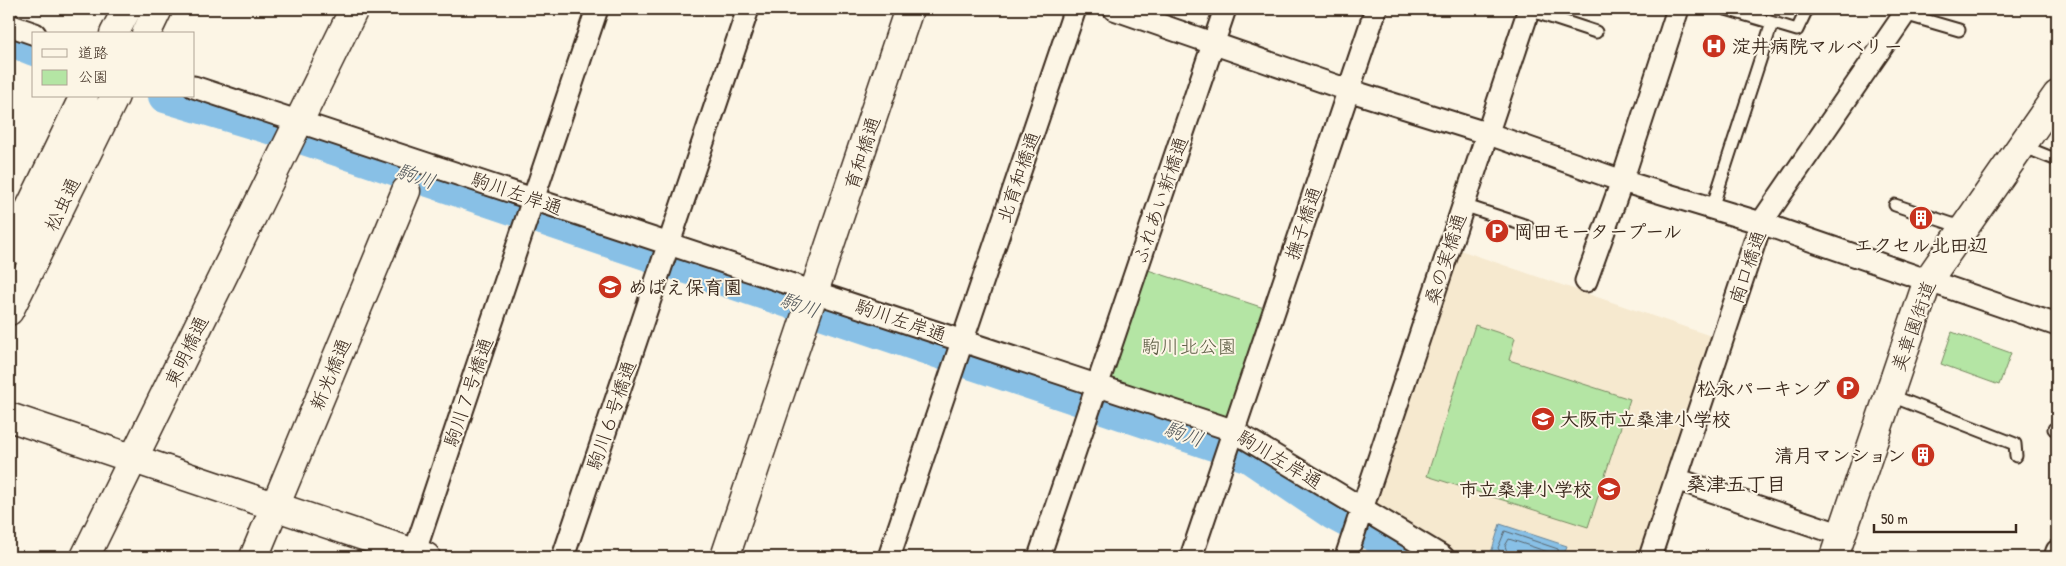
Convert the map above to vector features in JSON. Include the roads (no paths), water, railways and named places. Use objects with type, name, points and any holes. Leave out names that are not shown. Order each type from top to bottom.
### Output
[{"type":"street","points":[[115,32],[127,9]]},
{"type":"street","points":[[147,32],[158,9]]},
{"type":"street","name":"東明橋通","points":[[85,557],[354,9]]},
{"type":"street","points":[[532,202],[597,9]]},
{"type":"street","points":[[668,246],[748,9]]},
{"type":"street","name":"育和橋通","points":[[726,557],[909,9]]},
{"type":"street","name":"北育和橋通","points":[[889,557],[1075,9]]},
{"type":"street","points":[[1114,9],[1348,90],[1487,133],[1622,181],[1761,223],[2057,325]]},
{"type":"street","name":"ふれあい新橋通","points":[[1039,557],[1225,9]]},
{"type":"street","name":"撫子橋通","points":[[1190,557],[1376,9]]},
{"type":"street","points":[[1586,281],[1622,181],[1678,9]]},
{"type":"street","name":"桑の実橋通","points":[[1349,549],[1529,10]]},
{"type":"street","name":"南口橋通","points":[[1650,557],[1761,223],[1906,11]]},
{"type":"street","points":[[9,25],[32,33]]},
{"type":"street","name":"駒川左岸通","points":[[195,87],[294,131],[414,173],[532,202],[668,246],[812,303],[962,343],[1231,433],[1361,512],[1443,557]]},
{"type":"street","name":"美章園街道","points":[[1838,546],[1928,280],[2057,95]]},
{"type":"street","name":"松虫通","points":[[9,251],[83,98]]},
{"type":"street","name":"松虫通","points":[[9,312],[114,98]]},
{"type":"street","name":"新光橋通","points":[[254,557],[414,173]]},
{"type":"street","name":"駒川７号橋通","points":[[417,556],[532,202]]},
{"type":"street","name":"駒川６号橋通","points":[[563,557],[668,246]]},
{"type":"street","points":[[9,417],[417,556]]},
{"type":"street","points":[[1676,479],[1838,546]]},
{"type":"street","points":[[2055,557],[2057,551]]},
{"type":"lane","points":[[1726,9],[1797,30],[1807,9]]},
{"type":"lane","points":[[1529,10],[1596,32]]},
{"type":"lane","points":[[1906,11],[1960,30]]},
{"type":"lane","points":[[1712,208],[1772,23]]},
{"type":"lane","points":[[2022,146],[2057,160]]},
{"type":"lane","points":[[1463,204],[1527,226]]},
{"type":"lane","points":[[1895,205],[1964,228]]},
{"type":"lane","points":[[1889,395],[2015,444],[2016,456]]},
{"type":"water","points":[[1500,524],[1567,546],[1563,557],[1504,557],[1491,553]]},
{"type":"waterway","name":"駒川","points":[[9,39],[32,48]]},
{"type":"waterway","name":"駒川","points":[[172,98],[289,133],[1249,456],[1333,513],[1415,557]]},
{"type":"place","name":"淀井病院マルベリー","points":[[1714,46]]},
{"type":"place","name":"エクセル北田辺","points":[[1921,218]]},
{"type":"place","name":"岡田モータープール","points":[[1497,231]]},
{"type":"place","name":"めばえ保育園","points":[[610,287]]},
{"type":"place","name":"松永パーキング","points":[[1848,388]]},
{"type":"place","name":"大阪市立桑津小学校","points":[[1543,419]]},
{"type":"place","name":"清月マンション","points":[[1923,455]]},
{"type":"place","name":"市立桑津小学校","points":[[1609,489]]},
{"type":"district","name":"桑津五丁目","points":[[1736,484]]},
{"type":"park label","name":"駒川北公園","points":[[1189,346]]}]
